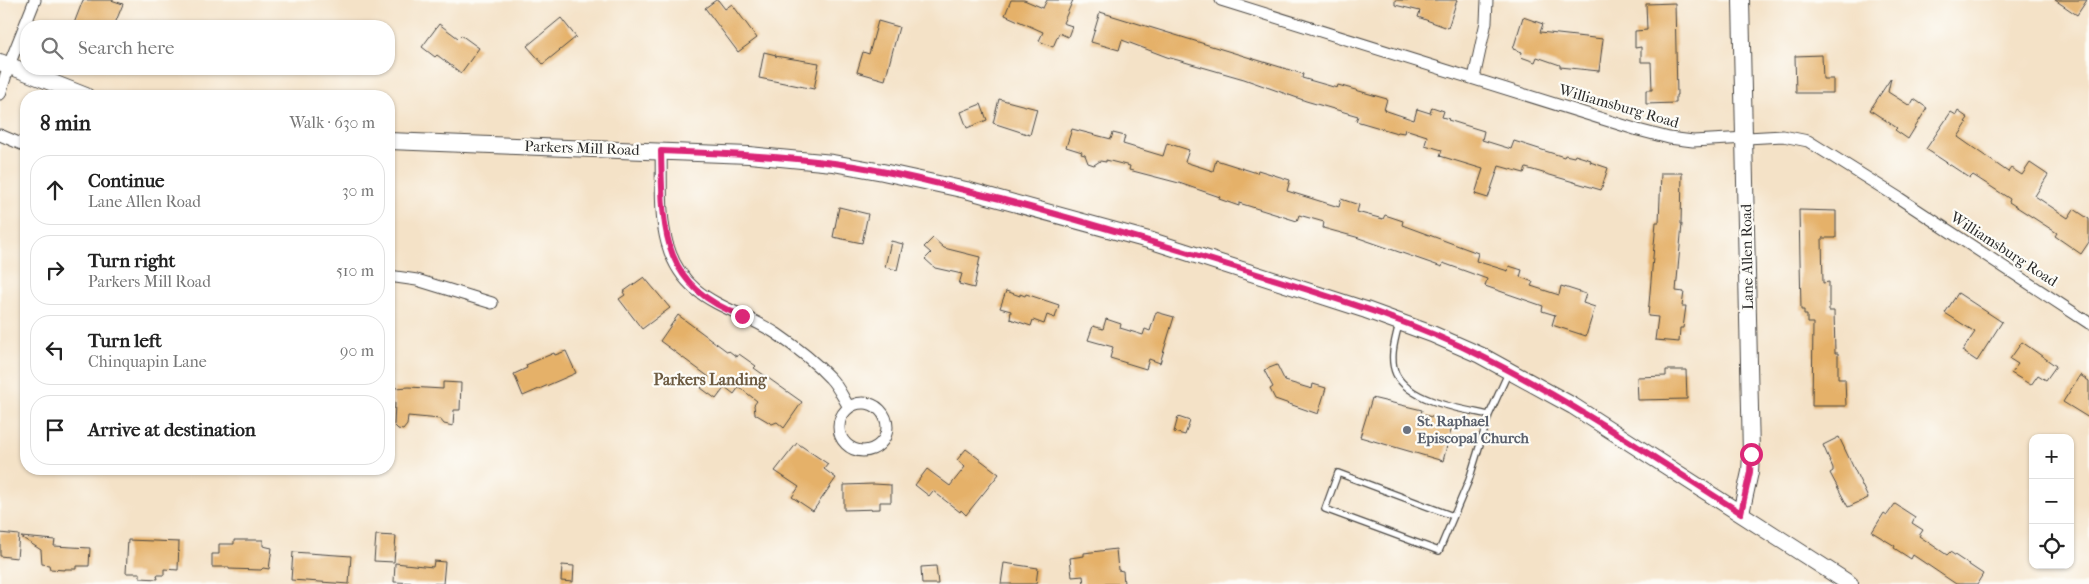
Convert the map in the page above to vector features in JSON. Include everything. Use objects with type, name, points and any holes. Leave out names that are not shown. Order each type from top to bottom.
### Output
[{"type":"main road","name":"Lane Allen Road","points":[[1741,0],[1751,454],[1750,472],[1741,513]]},
{"type":"main road","points":[[4,64],[20,70]]},
{"type":"main road","points":[[32,75],[71,90]]},
{"type":"main road","name":"Parkers Mill Road","points":[[395,142],[750,155],[834,163],[966,190],[1152,241],[1400,322],[1480,355],[1573,406],[1850,584]]},
{"type":"street","points":[[25,20],[35,0]]},
{"type":"street","name":"Williamsburg Road","points":[[1222,0],[1242,3],[1474,78],[1669,138],[1693,141],[1783,136],[1808,141],[2089,323]]},
{"type":"street","points":[[1474,78],[1486,22],[1487,0]]},
{"type":"street","points":[[0,94],[4,64],[20,31]]},
{"type":"street","points":[[0,135],[20,143]]},
{"type":"street","points":[[661,151],[662,210],[667,242],[674,260],[686,279],[699,293],[712,302],[759,324],[797,349],[832,379],[849,407]]},
{"type":"street","points":[[395,277],[417,280],[492,303]]},
{"type":"street","points":[[864,403],[879,409],[887,422],[885,439],[880,445],[866,452],[858,452],[844,443],[840,436],[839,420],[849,407],[864,403]]},
{"type":"lane","points":[[1400,322],[1393,356],[1396,374],[1408,388],[1436,402],[1489,415]]},
{"type":"lane","points":[[1453,516],[1338,473],[1325,509],[1439,551],[1469,480],[1489,415],[1509,370]]},
{"type":"building","points":[[83,0],[111,0],[123,4],[116,20],[75,20]]},
{"type":"building","points":[[716,0],[725,9],[732,4],[757,38],[738,52],[705,8]]},
{"type":"building","points":[[1011,0],[1024,0],[1043,8],[1047,0],[1073,0],[1063,23],[1072,26],[1068,37],[1059,33],[1053,47],[1039,41],[1043,32],[1005,15]]},
{"type":"building","points":[[1395,0],[1457,0],[1448,28],[1418,17],[1420,11],[1395,5]]},
{"type":"building","points":[[2055,0],[2087,0],[2077,15]]},
{"type":"building","points":[[1675,3],[1676,103],[1646,104],[1646,90],[1652,90],[1651,62],[1641,62],[1641,47],[1635,48],[1635,31],[1647,30],[1646,4]]},
{"type":"building","points":[[1100,12],[1303,74],[1302,78],[1337,88],[1338,85],[1387,99],[1384,110],[1414,120],[1417,109],[1430,113],[1432,107],[1444,111],[1442,117],[1448,120],[1484,131],[1482,140],[1511,149],[1514,141],[1564,157],[1565,155],[1574,157],[1575,155],[1591,160],[1590,162],[1608,168],[1601,190],[1526,168],[1524,173],[1499,166],[1488,198],[1475,194],[1483,169],[1440,156],[1442,150],[1425,145],[1427,136],[1405,129],[1404,133],[1397,133],[1356,121],[1358,116],[1306,101],[1244,79],[1167,57],[1122,40],[1119,50],[1091,42]]},
{"type":"building","points":[[1523,17],[1543,24],[1540,32],[1603,39],[1599,71],[1560,67],[1560,65],[1537,57],[1535,62],[1521,57],[1522,52],[1513,49]]},
{"type":"building","points":[[561,18],[576,37],[543,64],[527,46]]},
{"type":"building","points":[[878,21],[899,27],[885,80],[857,72],[863,52],[869,54]]},
{"type":"building","points":[[439,24],[458,38],[461,35],[479,48],[461,73],[437,55],[435,57],[422,47]]},
{"type":"building","points":[[764,52],[775,56],[819,63],[814,89],[759,78]]},
{"type":"building","points":[[1822,55],[1823,79],[1833,79],[1833,93],[1796,93],[1795,56]]},
{"type":"building","points":[[1891,78],[1888,92],[1910,106],[1914,99],[1927,108],[1908,139],[1895,130],[1897,128],[1870,110]]},
{"type":"building","points":[[999,99],[1037,109],[1030,135],[993,123]]},
{"type":"building","points":[[981,104],[987,120],[967,128],[961,112]]},
{"type":"building","points":[[1958,111],[1968,118],[1958,137],[2008,172],[2011,168],[2022,175],[2030,163],[2048,175],[2035,196],[2068,218],[2074,209],[2089,219],[2089,242],[2081,254],[2055,236],[2057,233],[2009,202],[2010,199],[1973,175],[1970,178],[1926,149],[1951,112],[1956,115]]},
{"type":"building","points":[[1072,129],[1111,139],[1113,133],[1125,136],[1123,144],[1163,156],[1167,143],[1189,150],[1185,162],[1213,171],[1216,160],[1257,173],[1258,170],[1290,180],[1287,191],[1339,207],[1341,199],[1359,205],[1357,212],[1383,219],[1385,215],[1403,221],[1402,225],[1478,253],[1476,261],[1508,271],[1509,266],[1522,270],[1520,277],[1533,282],[1531,286],[1559,295],[1561,286],[1586,294],[1583,303],[1595,307],[1586,336],[1552,325],[1555,315],[1542,311],[1543,306],[1485,286],[1487,279],[1443,263],[1442,267],[1356,237],[1323,228],[1324,222],[1299,215],[1297,221],[1239,203],[1239,206],[1219,199],[1220,197],[1179,183],[1129,170],[1130,166],[1106,160],[1106,162],[1100,161],[1094,165],[1088,163],[1085,155],[1081,154],[1082,152],[1066,147]]},
{"type":"building","points":[[1661,173],[1682,173],[1682,224],[1676,291],[1684,292],[1682,306],[1686,306],[1683,328],[1680,328],[1679,342],[1655,340],[1658,317],[1648,316],[1656,222],[1659,222]]},
{"type":"building","points":[[839,207],[868,214],[862,243],[833,237]]},
{"type":"building","points":[[1799,210],[1836,211],[1836,238],[1822,238],[1823,283],[1829,282],[1829,311],[1834,311],[1835,353],[1838,353],[1838,379],[1845,379],[1846,406],[1812,406],[1813,323],[1807,323],[1807,315],[1804,315],[1804,310],[1801,310]]},
{"type":"building","points":[[933,238],[944,248],[980,257],[974,288],[959,284],[962,274],[935,268],[925,259],[931,253],[924,247]]},
{"type":"building","points":[[891,241],[903,244],[897,270],[885,267]]},
{"type":"building","points":[[644,277],[670,308],[642,329],[619,299],[625,295],[623,292]]},
{"type":"building","points":[[1006,291],[1020,296],[1020,294],[1025,296],[1026,294],[1059,305],[1055,318],[1047,315],[1044,324],[1033,320],[1031,326],[1010,319],[1011,311],[1000,308]]},
{"type":"building","points":[[1958,293],[2002,322],[1977,361],[1962,351],[1975,332],[1945,313]]},
{"type":"building","points":[[1156,312],[1174,317],[1160,363],[1149,359],[1146,369],[1110,358],[1113,347],[1088,340],[1093,326],[1103,329],[1106,319],[1121,324],[1120,328],[1143,335],[1145,329],[1150,331]]},
{"type":"building","points":[[678,315],[728,352],[737,357],[739,354],[756,366],[754,368],[802,402],[784,428],[777,422],[772,424],[755,414],[754,405],[757,401],[739,387],[734,394],[725,387],[716,399],[701,388],[709,377],[660,341]]},
{"type":"building","points":[[2022,342],[2056,366],[2046,380],[2038,375],[2031,385],[2011,373],[2018,364],[2010,359]]},
{"type":"building","points":[[566,351],[576,373],[523,396],[514,374],[527,368],[526,365],[554,353],[555,355]]},
{"type":"building","points":[[1277,365],[1285,381],[1312,389],[1313,384],[1326,388],[1318,414],[1275,399],[1270,389],[1273,387],[1264,370]]},
{"type":"building","points":[[1666,370],[1686,370],[1687,399],[1638,400],[1637,377],[1666,376]]},
{"type":"building","points":[[2080,375],[2089,381],[2089,418],[2063,402]]},
{"type":"building","points":[[443,382],[461,383],[460,410],[454,410],[453,426],[444,424],[440,419],[408,416],[407,425],[403,430],[395,426],[395,388],[443,389]]},
{"type":"building","name":"St. Raphael Episcopal Church","points":[[1372,398],[1422,410],[1421,414],[1453,423],[1443,461],[1360,437]]},
{"type":"building","points":[[1178,417],[1190,421],[1185,435],[1174,432]]},
{"type":"building","points":[[1839,437],[1868,498],[1848,507],[1830,473],[1833,471],[1833,468],[1823,445]]},
{"type":"building","points":[[797,443],[828,464],[824,469],[836,478],[813,511],[792,497],[799,487],[775,471]]},
{"type":"building","points":[[966,449],[999,474],[966,515],[933,491],[929,496],[915,485],[927,469],[950,486],[965,467],[957,460]]},
{"type":"building","points":[[844,485],[891,485],[891,502],[880,502],[880,509],[844,510]]},
{"type":"building","points":[[1895,504],[1915,517],[1912,523],[1923,530],[1919,536],[1947,555],[1950,552],[1983,574],[1977,584],[1956,584],[1913,555],[1911,559],[1894,548],[1895,546],[1872,532],[1884,513],[1887,515]]},
{"type":"building","points":[[0,533],[19,535],[17,558],[0,556]]},
{"type":"building","points":[[376,535],[396,536],[394,562],[374,561]]},
{"type":"building","points":[[21,537],[55,540],[54,546],[90,548],[89,566],[76,566],[76,569],[65,570],[50,569],[49,565],[42,564],[41,550]]},
{"type":"building","points":[[128,540],[179,542],[178,570],[164,569],[164,575],[157,575],[158,579],[140,578],[140,573],[126,573]]},
{"type":"building","points":[[234,540],[263,540],[263,546],[272,548],[269,569],[212,567],[212,554],[219,554],[219,544],[234,544]]},
{"type":"building","points":[[1116,549],[1118,570],[1123,571],[1124,584],[1084,584],[1083,576],[1072,577],[1070,558],[1084,556],[1084,553]]},
{"type":"building","points":[[293,552],[351,556],[349,584],[291,580]]},
{"type":"building","points":[[434,561],[445,562],[443,584],[394,582],[395,563],[433,567]]},
{"type":"building","points":[[1004,563],[1038,568],[1036,584],[1001,584]]},
{"type":"building","points":[[562,565],[574,566],[573,582],[561,581]]},
{"type":"building","points":[[936,566],[938,584],[922,584],[921,567]]},
{"type":"place","name":"St. Raphael Episcopal Church","points":[[1407,430]]},
{"type":"district","name":"Parkers Landing","points":[[710,379]]},
{"type":"route","points":[[742,316],[712,302],[699,293],[686,279],[674,260],[667,242],[662,210],[661,151],[750,155],[834,163],[966,190],[1152,241],[1366,310],[1432,334],[1480,355],[1516,374],[1573,406],[1741,513],[1750,472],[1751,454]]}]
